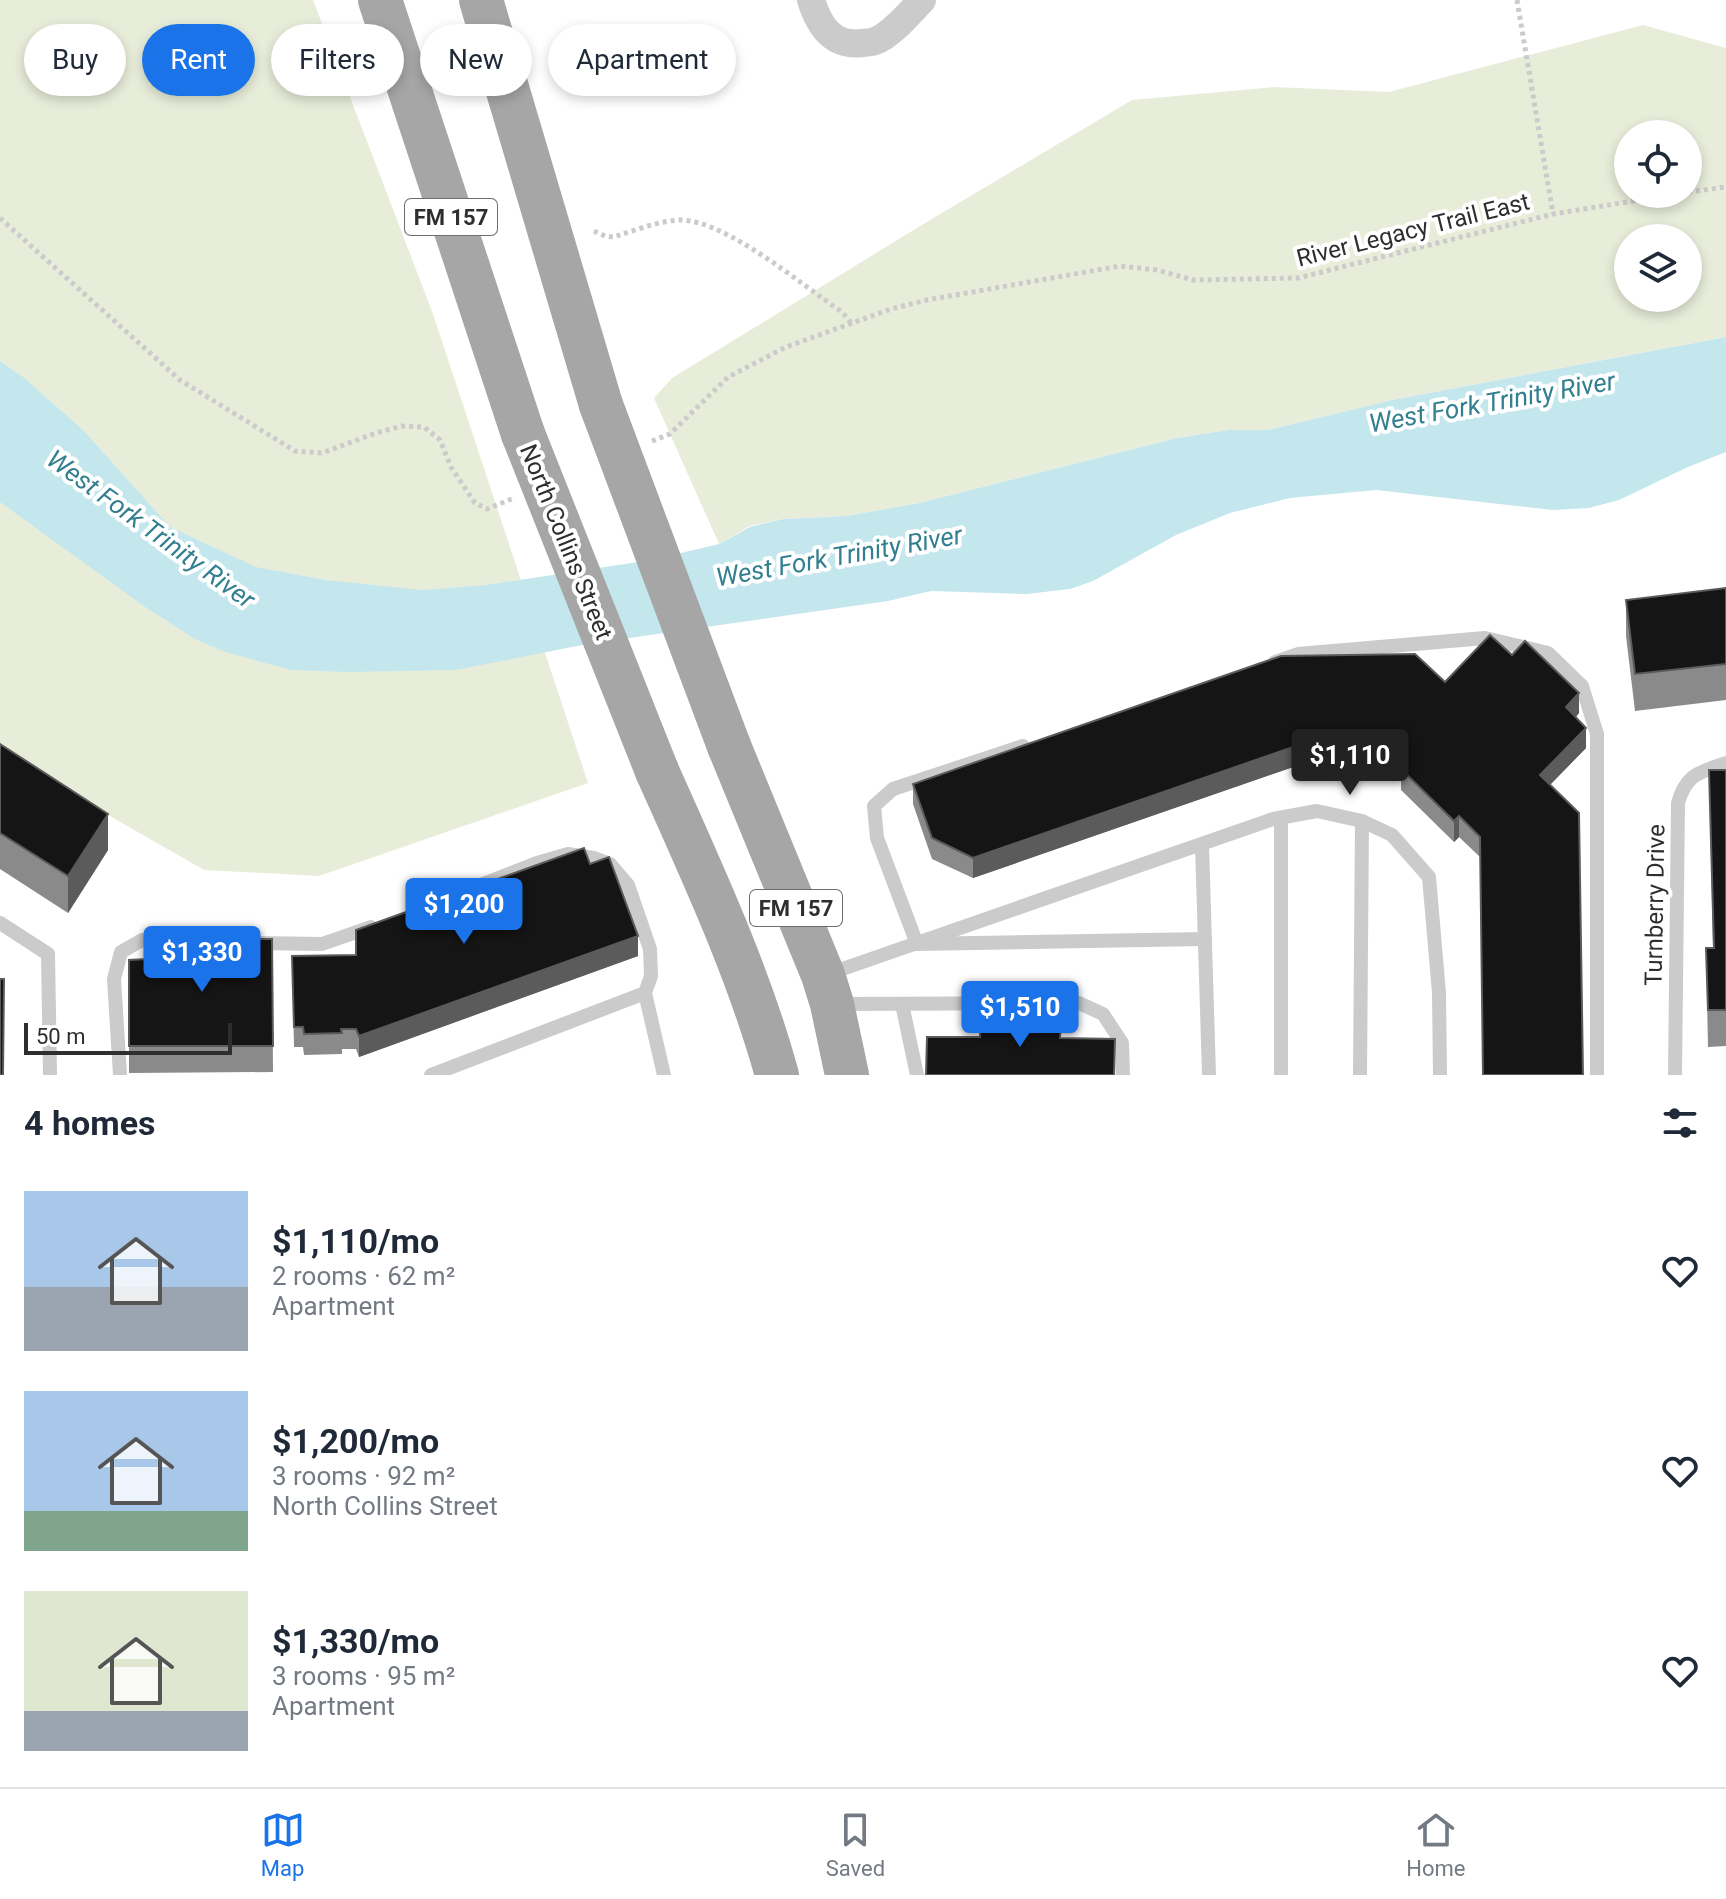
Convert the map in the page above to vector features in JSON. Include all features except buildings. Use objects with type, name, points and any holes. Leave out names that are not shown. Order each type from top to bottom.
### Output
[{"type":"main road","name":"North Collins Street","points":[[380,0],[523,434],[657,771],[704,875],[764,1027],[777,1075]]},
{"type":"main road","name":"FM 157","points":[[481,0],[601,405],[729,746],[828,990],[847,1075]]},
{"type":"main road","points":[[751,1075],[764,1027]]},
{"type":"street","points":[[811,0],[816,17],[830,36],[852,44],[875,41],[896,27],[922,0]]},
{"type":"lane","points":[[1268,664],[1298,654],[1485,638],[1548,653],[1582,686],[1597,734],[1597,1075]]},
{"type":"lane","points":[[917,944],[877,838],[874,806],[893,789],[1044,739]]},
{"type":"lane","name":"Turnberry Drive","points":[[1675,1075],[1678,803],[1683,786],[1701,772],[1726,763]]},
{"type":"lane","points":[[828,990],[917,944],[1273,819],[1317,811],[1362,821],[1392,835],[1429,877],[1439,993],[1440,1075]]},
{"type":"lane","points":[[1281,818],[1281,1075]]},
{"type":"lane","points":[[1360,1075],[1362,821]]},
{"type":"lane","points":[[1202,845],[1209,1075]]},
{"type":"lane","points":[[439,901],[568,854],[610,864],[628,885],[650,949],[651,976],[645,993],[664,1075]]},
{"type":"lane","points":[[0,923],[48,954],[50,1075]]},
{"type":"lane","points":[[247,943],[322,944],[383,923]]},
{"type":"lane","points":[[917,944],[1205,939]]},
{"type":"lane","points":[[120,1075],[114,979],[121,952],[142,940],[187,941]]},
{"type":"lane","points":[[828,990],[902,1004],[1079,1003],[1103,1014],[1122,1043],[1123,1075]]},
{"type":"lane","points":[[431,1075],[645,993]]},
{"type":"lane","points":[[902,1004],[917,1075]]},
{"type":"path","points":[[1517,0],[1553,214]]},
{"type":"path","points":[[1702,190],[1726,187]]},
{"type":"path","name":"River Legacy Trail East","points":[[642,446],[670,434],[728,377],[786,347],[891,309],[927,300],[1120,266],[1157,270],[1193,280],[1298,278],[1553,214],[1614,204]]},
{"type":"path","points":[[0,218],[180,380],[295,451],[322,453],[402,426],[424,427],[440,440],[451,467],[475,503],[487,509],[515,497]]},
{"type":"path","points":[[594,231],[613,237],[675,220],[702,224],[753,249],[842,312],[852,324]]},
{"type":"green space","points":[[0,0],[313,0],[322,24],[271,24],[271,96],[350,96],[433,314],[588,783],[319,876],[204,870],[0,753]]},
{"type":"green space","points":[[1643,25],[1726,48],[1726,337],[1392,400],[1268,430],[1228,430],[1177,438],[919,503],[846,516],[783,519],[750,526],[719,544],[654,398],[672,378],[1132,100],[1274,87],[1389,92]]},
{"type":"water","name":"West Fork Trinity River","points":[[1726,337],[1726,452],[1619,500],[1589,508],[1553,510],[1376,490],[1290,498],[1230,513],[1176,535],[1093,581],[1070,589],[1027,594],[931,591],[888,601],[587,644],[456,670],[291,670],[225,652],[195,639],[145,607],[0,502],[0,361],[23,377],[84,431],[170,527],[256,567],[325,580],[423,590],[486,585],[651,560],[719,544],[750,527],[783,519],[846,516],[919,503],[1177,438],[1228,430],[1268,430],[1392,400]]}]
